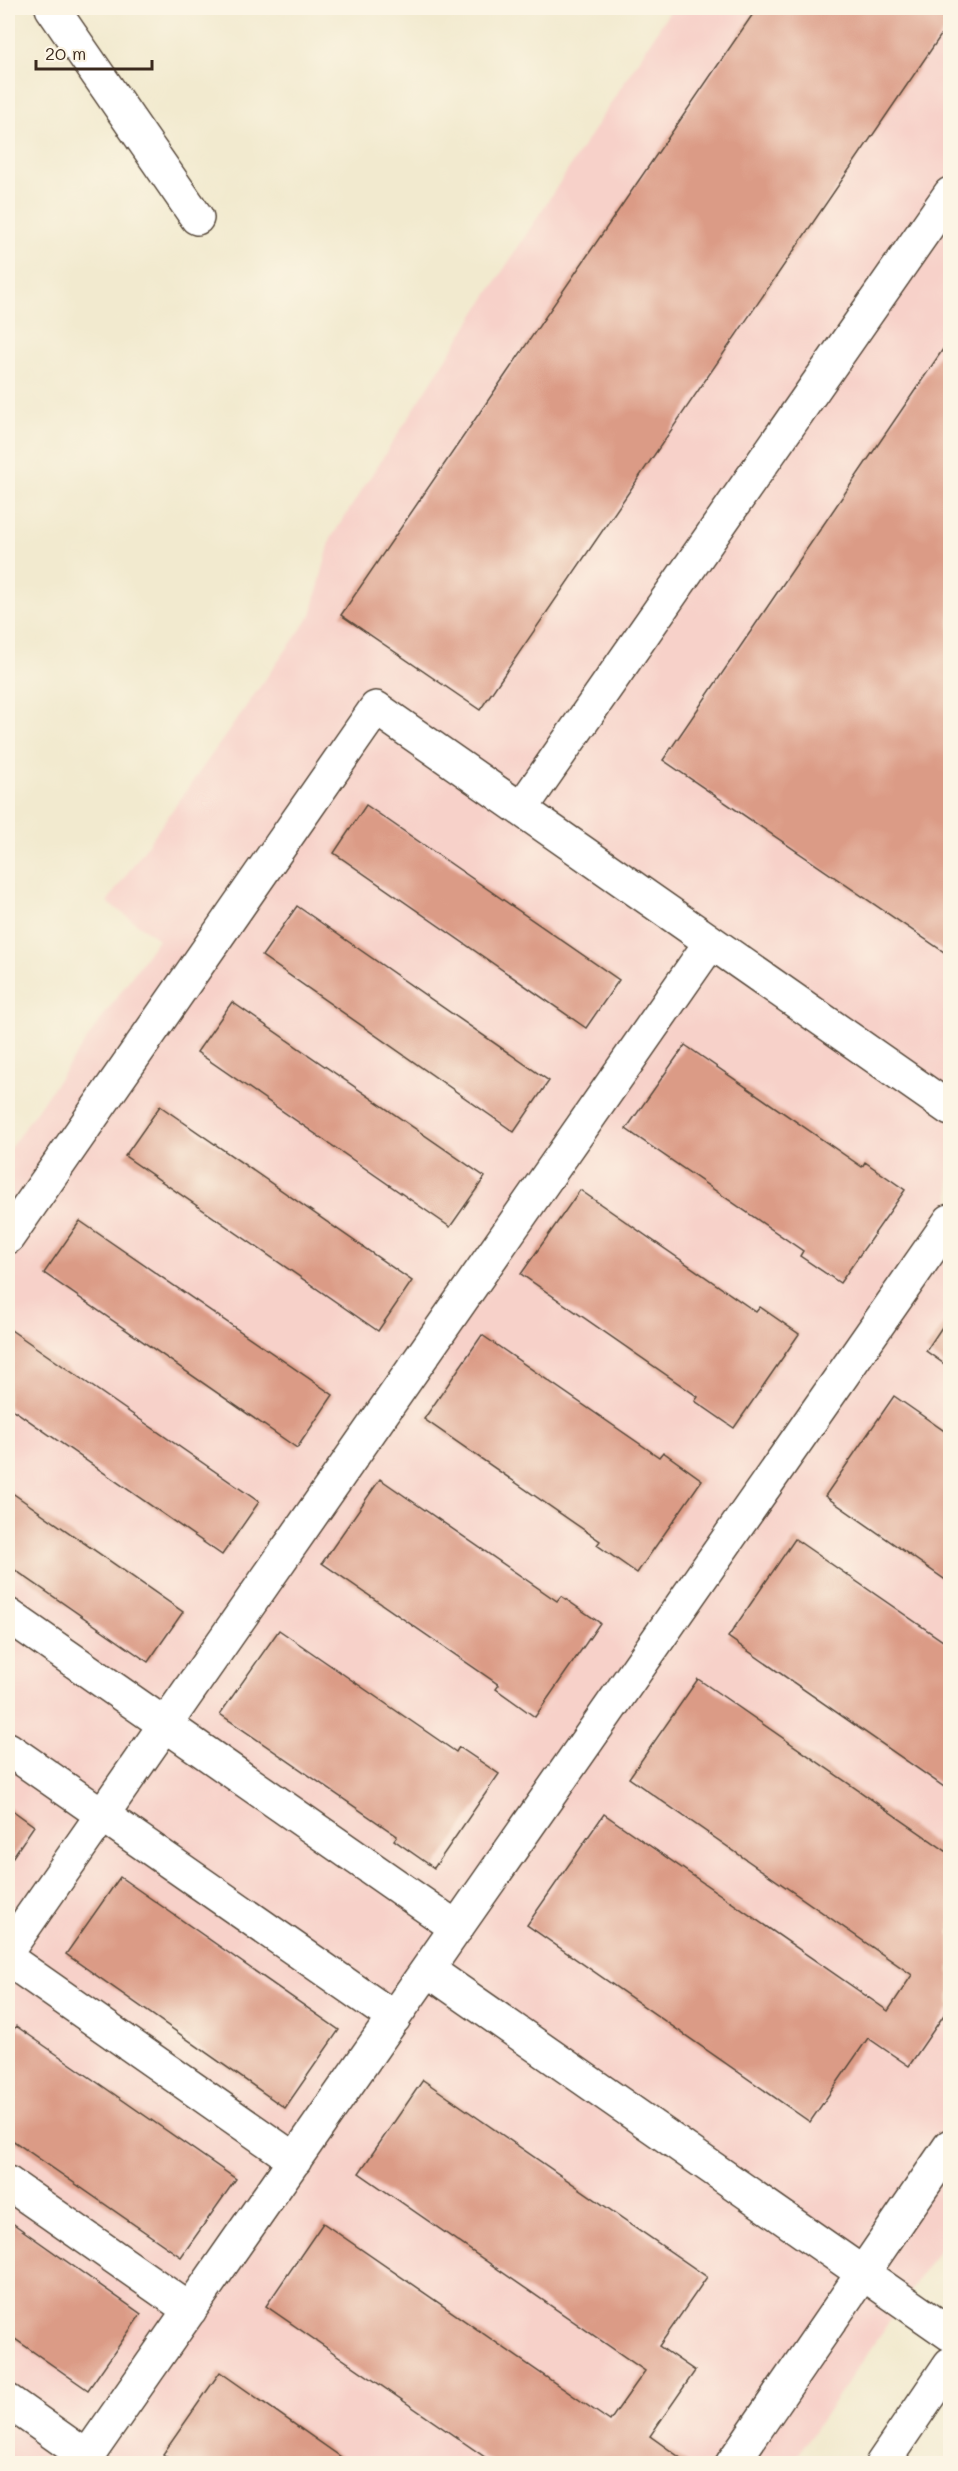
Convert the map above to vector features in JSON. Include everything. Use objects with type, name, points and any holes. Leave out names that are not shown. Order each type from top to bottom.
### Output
[{"type":"street","points":[[52,8],[197,218]]},
{"type":"street","points":[[521,809],[951,194]]},
{"type":"street","points":[[8,1237],[376,708],[951,1109]]},
{"type":"street","points":[[13,1931],[102,1815],[711,942]]},
{"type":"street","points":[[8,2401],[85,2460],[951,1221]]},
{"type":"street","points":[[8,1615],[457,1928]]},
{"type":"street","points":[[8,1749],[394,2018]]},
{"type":"street","points":[[8,1959],[295,2160]]},
{"type":"street","points":[[428,1970],[951,2334]]},
{"type":"street","points":[[732,2463],[951,2146]]},
{"type":"street","points":[[8,2183],[190,2310]]},
{"type":"street","points":[[882,2463],[951,2364]]},
{"type":"shaded area","points":[[672,8],[950,8],[950,2233],[792,2463],[8,2464],[8,1151],[158,939],[107,902],[311,615],[331,538]]},
{"type":"building","points":[[757,8],[929,8],[950,22],[480,710],[341,615]]},
{"type":"building","points":[[950,339],[950,956],[663,760]]},
{"type":"building","points":[[366,805],[619,980],[586,1028],[334,853]]},
{"type":"building","points":[[297,906],[549,1081],[514,1132],[262,956]]},
{"type":"building","points":[[232,1002],[485,1177],[450,1227],[197,1052]]},
{"type":"building","points":[[685,1045],[862,1167],[865,1162],[905,1190],[840,1283],[800,1256],[803,1251],[626,1129]]},
{"type":"building","points":[[160,1106],[412,1281],[378,1331],[125,1156]]},
{"type":"building","points":[[580,1190],[756,1312],[760,1307],[799,1334],[734,1428],[695,1401],[698,1397],[521,1274]]},
{"type":"building","points":[[80,1221],[333,1395],[297,1448],[44,1273]]},
{"type":"building","points":[[950,1315],[950,1368],[926,1351]]},
{"type":"building","points":[[8,1328],[259,1502],[222,1555],[8,1406]]},
{"type":"building","points":[[482,1335],[659,1457],[663,1452],[702,1480],[637,1573],[597,1545],[600,1541],[424,1419]]},
{"type":"building","points":[[894,1396],[950,1435],[950,1583],[825,1496]]},
{"type":"building","points":[[380,1479],[557,1601],[561,1596],[600,1623],[535,1717],[496,1689],[499,1685],[322,1563]]},
{"type":"building","points":[[8,1490],[183,1612],[148,1662],[8,1565]]},
{"type":"building","points":[[795,1539],[950,1646],[950,1791],[728,1637]]},
{"type":"building","points":[[279,1630],[456,1752],[459,1747],[499,1774],[434,1868],[394,1840],[397,1836],[220,1714]]},
{"type":"building","points":[[698,1679],[950,1854],[950,2011],[948,2009],[909,2066],[868,2038],[810,2122],[527,1925],[604,1814],[888,2011],[912,1975],[629,1778]]},
{"type":"building","points":[[8,1807],[34,1826],[8,1864]]},
{"type":"building","points":[[120,1877],[339,2030],[285,2108],[66,1954]]},
{"type":"building","points":[[16,2026],[236,2179],[181,2257],[8,2137],[8,2038]]},
{"type":"building","points":[[423,2080],[707,2277],[659,2346],[695,2371],[650,2436],[689,2464],[495,2464],[266,2306],[323,2223],[610,2421],[645,2371],[359,2173]]},
{"type":"building","points":[[8,2220],[141,2314],[88,2390],[8,2334]]},
{"type":"building","points":[[220,2372],[351,2464],[176,2464],[163,2454]]}]
